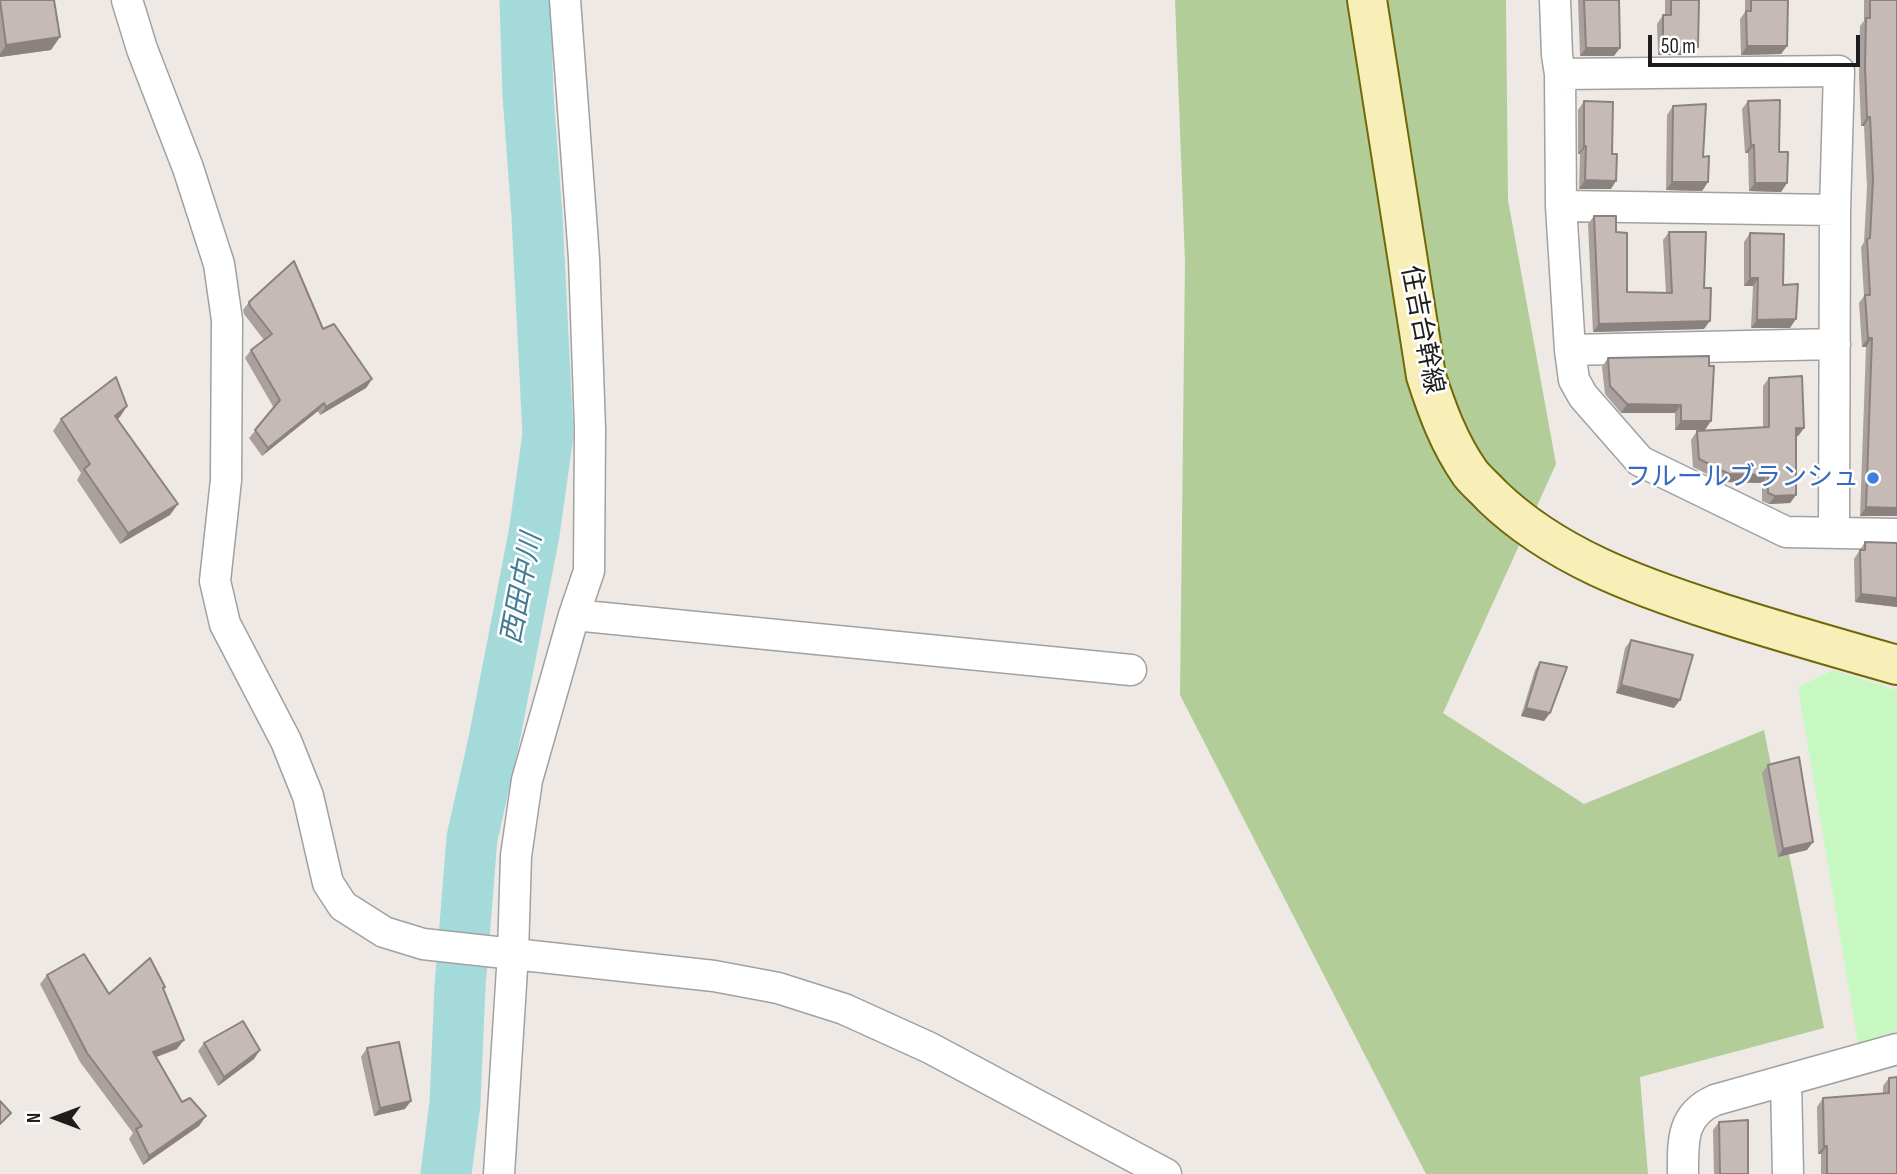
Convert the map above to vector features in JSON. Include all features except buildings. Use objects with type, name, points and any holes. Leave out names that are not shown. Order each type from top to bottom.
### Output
[{"type":"street","points":[[127,0],[142,49],[188,168],[219,264],[227,320],[226,480],[215,581],[225,624],[286,741],[308,796],[328,883],[343,906],[384,932],[423,944],[714,976],[778,988],[844,1009],[930,1048],[1166,1174]]},
{"type":"street","points":[[499,1174],[503,952],[527,780],[589,571],[590,429],[584,258],[565,0]]},
{"type":"street","name":"住吉台幹線","points":[[1367,0],[1426,376],[1443,425],[1471,475],[1511,514],[1555,544],[1607,570],[1666,595],[1788,635],[1897,665]]},
{"type":"street","points":[[1555,0],[1560,74],[1561,206],[1570,350],[1574,380],[1583,396],[1640,461],[1786,532],[1897,534]]},
{"type":"street","points":[[1560,74],[1839,71],[1835,210],[1834,532]]},
{"type":"street","points":[[1561,206],[1835,210]]},
{"type":"street","points":[[1570,350],[1835,344]]},
{"type":"street","points":[[574,615],[1131,670]]},
{"type":"street","points":[[1684,1174],[1684,1142],[1691,1118],[1700,1107],[1715,1100],[1897,1049]]},
{"type":"street","points":[[1786,1081],[1788,1174]]},
{"type":"green space","points":[[1175,0],[1506,0],[1508,200],[1556,464],[1443,713],[1584,804],[1764,730],[1824,1028],[1640,1077],[1648,1174],[1426,1174],[1180,695],[1185,261]]},
{"type":"green space","points":[[1833,670],[1897,690],[1897,1033],[1858,1043],[1798,687]]},
{"type":"waterway","name":"西田中川","points":[[446,1174],[455,1103],[460,987],[472,838],[534,534],[548,435],[525,0]]},
{"type":"place","name":"フルールブランシュ","points":[[1873,478]]}]
